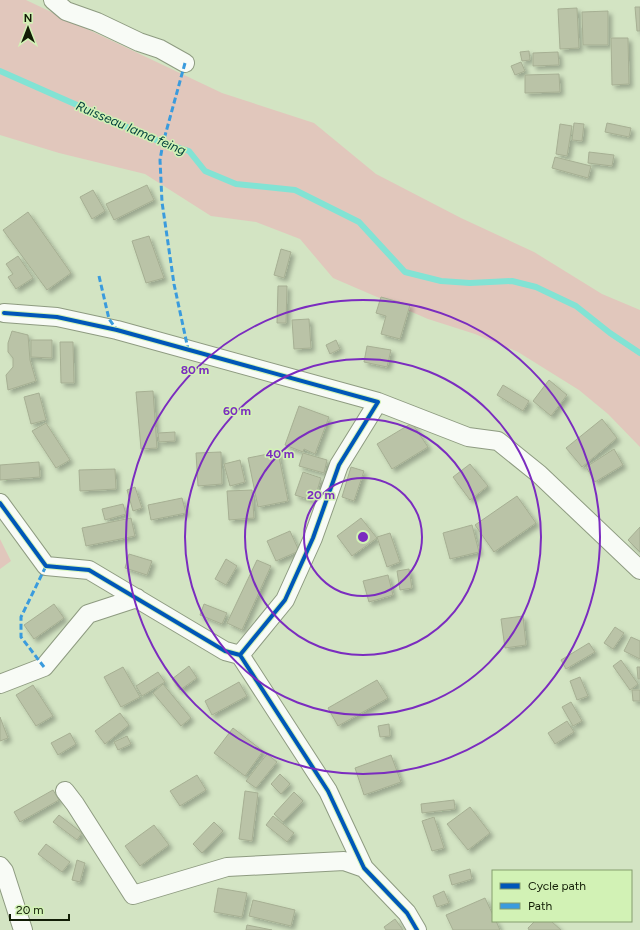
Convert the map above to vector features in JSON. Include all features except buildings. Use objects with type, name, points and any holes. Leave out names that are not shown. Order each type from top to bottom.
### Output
[{"type":"street","points":[[53,0],[66,11],[97,22],[139,42],[160,49],[185,63]]},
{"type":"street","points":[[4,313],[57,317],[117,330],[378,402],[468,437],[498,441],[539,474],[640,570]]},
{"type":"street","points":[[240,654],[285,600],[313,538],[340,465],[378,402]]},
{"type":"street","points":[[0,503],[46,566],[89,570],[225,651],[240,654],[328,791],[364,868],[407,913],[417,930]]},
{"type":"street","points":[[0,684],[44,667],[88,614],[137,598]]},
{"type":"street","points":[[65,791],[133,895],[227,867],[344,861],[364,868]]},
{"type":"street","points":[[0,866],[4,871],[24,930]]},
{"type":"shaded area","points":[[0,0],[26,0],[222,93],[314,123],[376,174],[461,218],[534,252],[602,294],[640,310],[640,447],[608,414],[579,390],[518,352],[475,334],[428,319],[333,278],[300,239],[256,222],[211,216],[145,174],[59,153],[0,135]]},
{"type":"shaded area","points":[[0,539],[11,561],[0,569]]},
{"type":"waterway","name":"Ruisseau lama feing","points":[[0,71],[163,143],[189,151],[205,171],[236,184],[295,190],[359,222],[405,272],[441,281],[470,283],[512,281],[536,287],[576,306],[610,333],[640,353]]},
{"type":"marked path","points":[[185,63],[163,143],[160,160],[162,202],[174,284],[188,349]]},
{"type":"marked path","points":[[99,276],[109,319],[117,330]]},
{"type":"marked path","points":[[44,667],[21,637],[21,617],[46,566]]},
{"type":"cycle path","points":[[4,313],[57,317],[117,330],[378,402],[339,465],[313,538],[285,600],[240,655]]},
{"type":"cycle path","points":[[0,503],[46,566],[89,570],[225,651],[240,655],[328,791],[364,868],[407,913],[417,930]]}]
